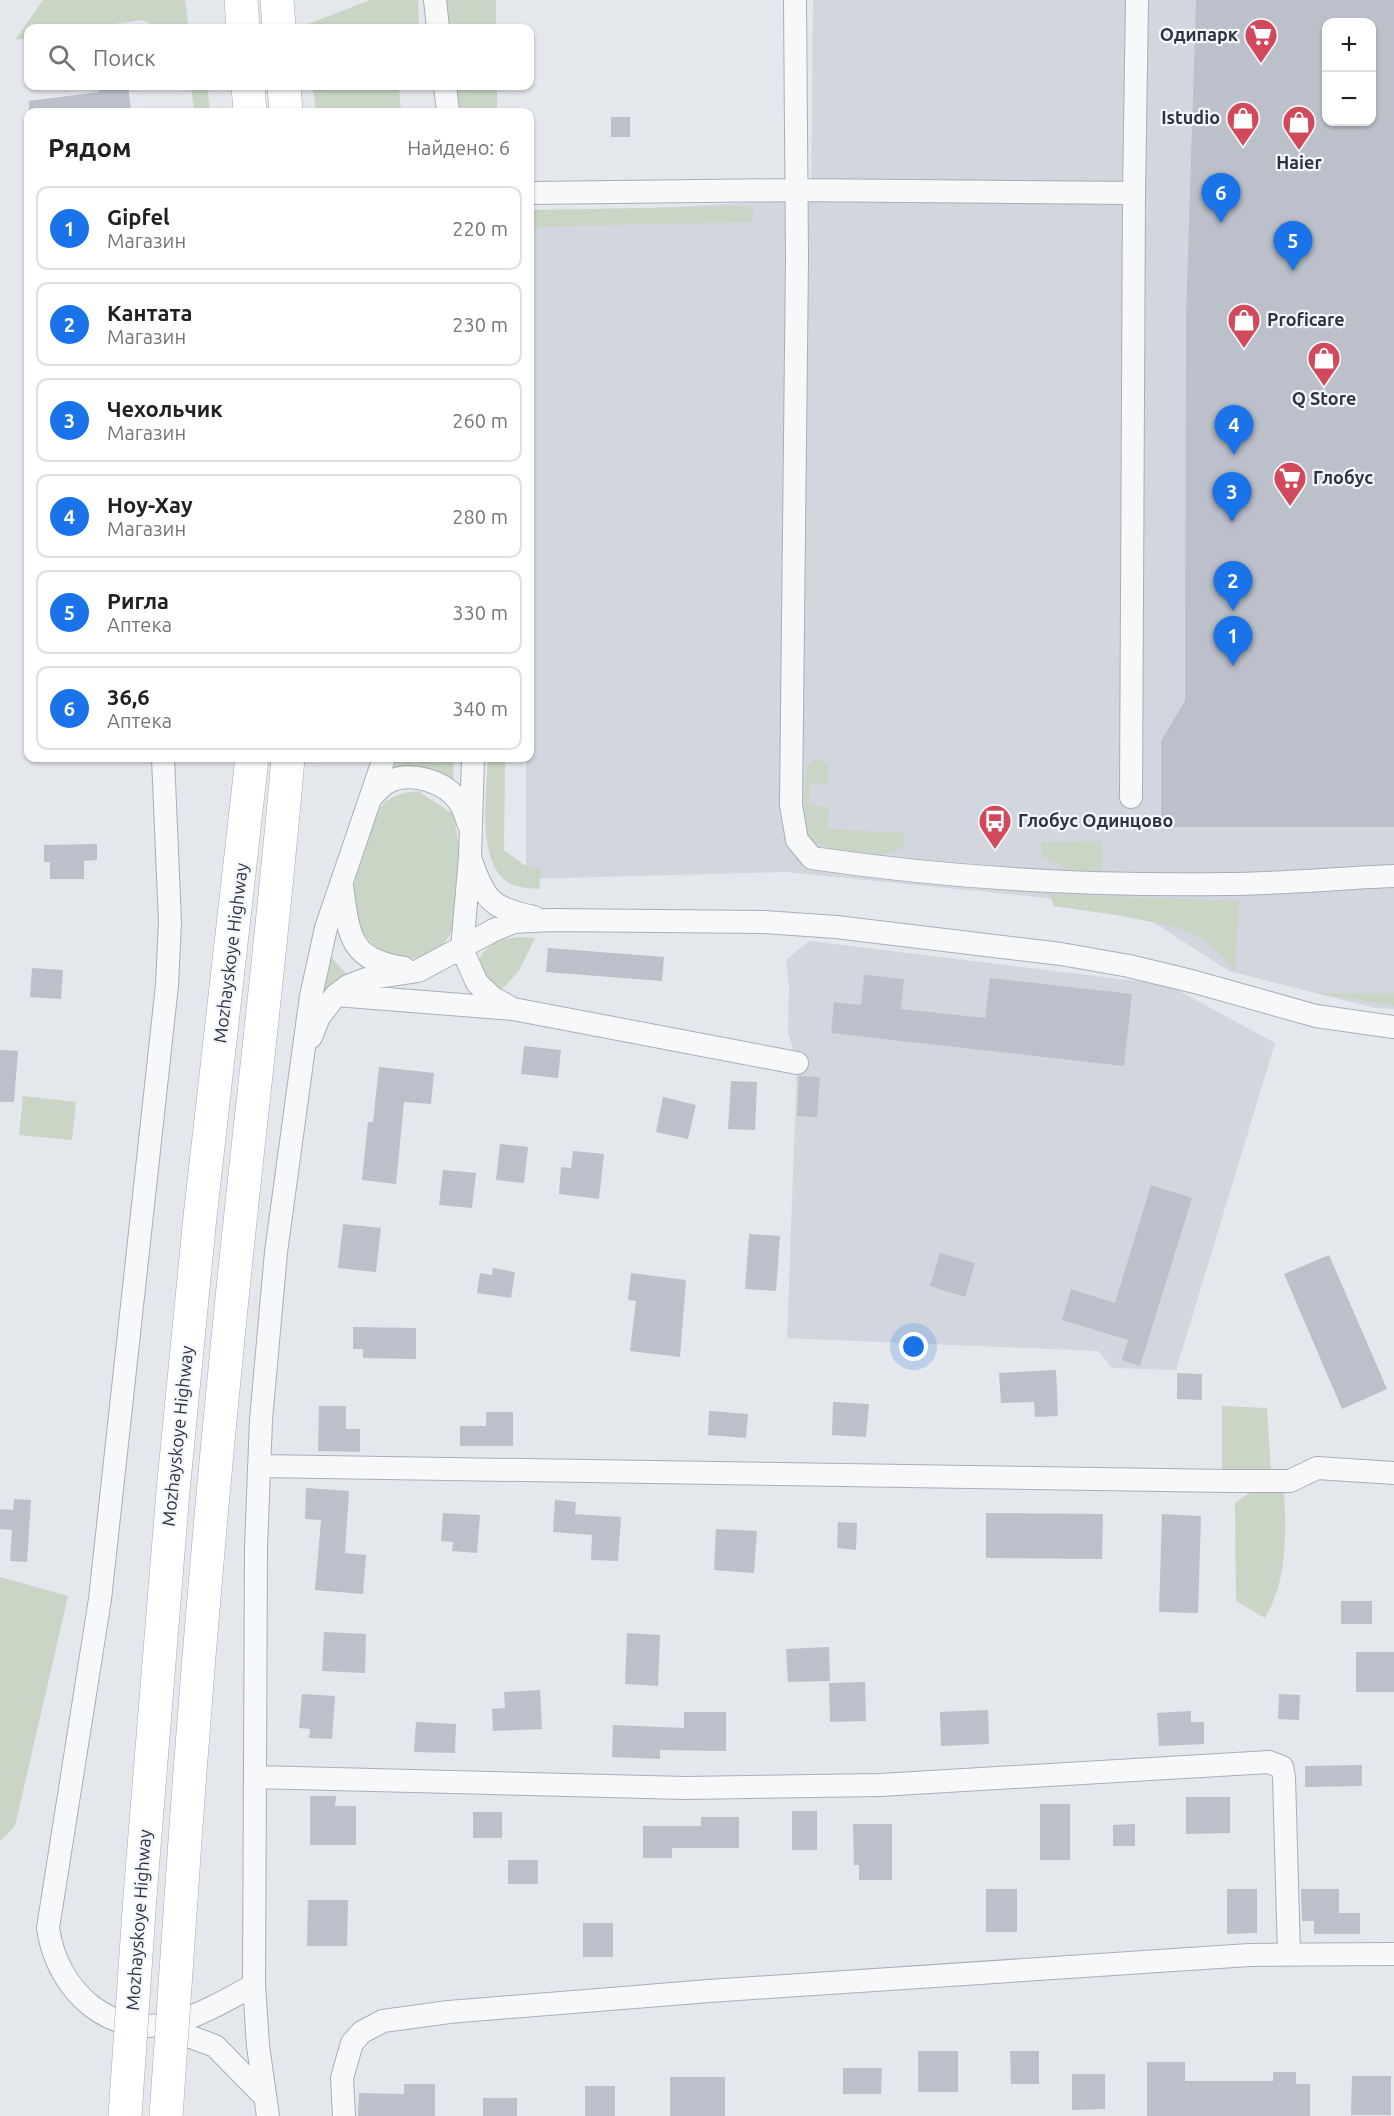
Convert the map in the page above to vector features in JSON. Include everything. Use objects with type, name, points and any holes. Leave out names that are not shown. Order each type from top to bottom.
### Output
[{"type":"main road","points":[[241,0],[243,24]]},
{"type":"main road","points":[[277,0],[279,24]]},
{"type":"main road","points":[[248,90],[250,108]]},
{"type":"main road","points":[[284,90],[286,108]]},
{"type":"main road","name":"Mozhayskoye Highway","points":[[125,2116],[140,1896],[174,1479],[200,1217],[252,762]]},
{"type":"main road","name":"Mozhayskoye Highway","points":[[166,2116],[196,1681],[226,1359],[277,883],[288,762]]},
{"type":"street","points":[[435,0],[438,24]]},
{"type":"street","points":[[795,0],[797,190],[791,805],[796,840],[812,858],[868,867],[1099,884],[1228,884],[1394,876]]},
{"type":"street","points":[[1131,797],[1137,0]]},
{"type":"street","points":[[445,90],[448,108]]},
{"type":"street","points":[[534,193],[797,190],[1134,193]]},
{"type":"street","points":[[163,762],[170,922],[167,985],[100,1599],[48,1928],[51,1948],[58,1968],[78,1996],[94,2009],[112,2018],[136,2024],[159,2025],[215,2046],[266,2106]]},
{"type":"street","points":[[266,2106],[258,2046],[254,1985],[256,1547],[259,1466],[276,1252],[311,996],[326,928],[383,762]]},
{"type":"street","points":[[473,762],[470,857],[462,949],[477,983],[493,998],[513,1009]]},
{"type":"street","points":[[369,800],[386,783],[399,778],[415,777],[431,781],[445,788],[459,802],[470,829]]},
{"type":"street","points":[[470,857],[481,891],[496,904],[514,913],[550,920]]},
{"type":"street","points":[[341,879],[352,940],[364,956],[381,965],[418,970]]},
{"type":"street","points":[[304,1055],[319,1017],[336,995],[366,979],[418,970],[514,922],[550,920],[784,923],[836,927],[1061,954],[1173,976],[1316,1016],[1394,1027]]},
{"type":"street","points":[[336,995],[513,1009],[797,1063]]},
{"type":"street","points":[[259,1466],[1228,1481],[1290,1481],[1317,1468],[1394,1473]]},
{"type":"street","points":[[255,1778],[686,1788],[880,1785],[1269,1762],[1282,1767],[1284,1777],[1289,1954]]},
{"type":"street","points":[[344,2116],[342,2078],[352,2043],[362,2032],[383,2021],[449,2012],[709,1991],[1289,1954],[1394,1954]]},
{"type":"street","points":[[159,2025],[202,2012],[254,1985]]},
{"type":"shaded area","points":[[813,0],[1394,0],[1394,1009],[1375,1008],[1229,971],[1128,906],[786,872],[526,879],[526,762],[534,762],[534,215],[811,199]]},
{"type":"shaded area","points":[[809,941],[1168,985],[1275,1043],[1176,1370],[1112,1368],[1098,1351],[787,1338],[797,1063],[788,1032],[789,987],[786,960]]},
{"type":"green space","points":[[43,0],[185,0],[188,23],[152,24],[142,20],[114,24],[26,24]]},
{"type":"green space","points":[[370,0],[418,0],[419,24],[308,24]]},
{"type":"green space","points":[[442,0],[496,0],[496,24],[445,24]]},
{"type":"green space","points":[[24,27],[24,39],[15,40]]},
{"type":"green space","points":[[191,90],[207,90],[210,108],[194,108]]},
{"type":"green space","points":[[313,90],[399,90],[401,108],[316,108]]},
{"type":"green space","points":[[452,90],[497,90],[497,108],[455,108]]},
{"type":"green space","points":[[753,206],[753,222],[534,227],[534,210]]},
{"type":"green space","points":[[815,760],[823,760],[829,768],[828,783],[810,784],[809,805],[829,807],[828,829],[905,833],[904,848],[877,856],[860,855],[828,848],[811,839],[806,827],[805,781],[806,767]]},
{"type":"green space","points":[[396,762],[454,762],[453,785],[394,770]]},
{"type":"green space","points":[[488,762],[505,762],[504,850],[524,865],[541,869],[539,889],[516,886],[503,878],[494,865],[488,849],[485,810]]},
{"type":"green space","points":[[418,791],[453,814],[460,862],[460,899],[452,931],[444,943],[430,954],[415,958],[399,958],[384,952],[360,929],[354,914],[352,897],[356,877],[377,813],[387,801],[395,796]]},
{"type":"green space","points":[[1102,841],[1102,874],[1068,870],[1041,856],[1041,842]]},
{"type":"green space","points":[[1049,894],[1239,901],[1235,971],[1212,946],[1189,932],[1152,922],[1054,906]]},
{"type":"green space","points":[[522,937],[535,938],[519,971],[499,992],[476,965],[485,951],[494,943]]},
{"type":"green space","points":[[329,955],[349,977],[319,1007]]},
{"type":"green space","points":[[1315,993],[1394,993],[1394,1006]]},
{"type":"green space","points":[[23,1096],[76,1102],[72,1140],[19,1135]]},
{"type":"green space","points":[[1222,1406],[1267,1408],[1271,1471],[1222,1470]]},
{"type":"green space","points":[[1284,1491],[1285,1540],[1278,1588],[1265,1618],[1236,1601],[1235,1503],[1249,1493]]},
{"type":"green space","points":[[0,1577],[68,1596],[15,1826],[0,1841]]},
{"type":"building","name":"Глобус","points":[[1196,0],[1394,0],[1394,827],[1161,827],[1161,741],[1185,701],[1186,318]]},
{"type":"building","points":[[99,90],[128,90],[131,108],[29,108],[29,101],[99,92]]},
{"type":"building","points":[[611,117],[630,117],[630,137],[611,137]]},
{"type":"building","points":[[97,844],[97,860],[84,861],[84,879],[50,879],[50,862],[44,862],[44,845]]},
{"type":"building","points":[[548,948],[664,957],[662,981],[546,972]]},
{"type":"building","points":[[32,968],[63,970],[61,999],[30,997]]},
{"type":"building","points":[[864,975],[904,979],[901,1009],[985,1018],[990,978],[1132,994],[1124,1066],[831,1033],[834,1002],[861,1005]]},
{"type":"building","points":[[524,1046],[561,1050],[558,1078],[521,1074]]},
{"type":"building","points":[[0,1050],[18,1051],[14,1102],[0,1102]]},
{"type":"building","points":[[379,1067],[434,1073],[431,1104],[404,1102],[396,1184],[362,1180],[368,1122],[373,1122]]},
{"type":"building","points":[[799,1076],[820,1077],[817,1117],[797,1116]]},
{"type":"building","points":[[731,1081],[757,1082],[755,1130],[728,1129]]},
{"type":"building","points":[[663,1097],[696,1105],[688,1139],[656,1132]]},
{"type":"building","points":[[500,1144],[528,1147],[524,1183],[496,1180]]},
{"type":"building","points":[[573,1151],[604,1154],[599,1199],[559,1194],[561,1167],[571,1168]]},
{"type":"building","points":[[443,1170],[476,1173],[472,1208],[439,1205]]},
{"type":"building","points":[[1151,1185],[1192,1198],[1140,1366],[1122,1360],[1128,1340],[1062,1320],[1071,1289],[1115,1303]]},
{"type":"building","points":[[343,1224],[381,1228],[376,1272],[338,1268]]},
{"type":"building","points":[[749,1234],[780,1236],[776,1291],[745,1289]]},
{"type":"building","points":[[940,1253],[975,1263],[965,1297],[930,1286]]},
{"type":"building","points":[[1329,1255],[1387,1389],[1342,1409],[1284,1274]]},
{"type":"building","points":[[493,1268],[515,1272],[511,1298],[477,1293],[480,1273],[492,1275]]},
{"type":"building","points":[[631,1273],[686,1280],[680,1357],[630,1351],[636,1301],[628,1300]]},
{"type":"building","points":[[353,1327],[416,1328],[416,1359],[363,1358],[363,1349],[353,1349]]},
{"type":"building","points":[[1056,1370],[1058,1416],[1035,1417],[1034,1402],[1001,1403],[999,1373]]},
{"type":"building","points":[[1177,1373],[1202,1374],[1202,1400],[1177,1399]]},
{"type":"building","points":[[833,1402],[869,1404],[866,1437],[832,1435]]},
{"type":"building","points":[[319,1406],[346,1406],[346,1429],[360,1429],[360,1452],[318,1451]]},
{"type":"building","points":[[709,1411],[748,1414],[746,1438],[708,1435]]},
{"type":"building","points":[[486,1412],[513,1412],[513,1446],[460,1446],[460,1426],[486,1426]]},
{"type":"building","points":[[306,1488],[349,1491],[345,1553],[366,1555],[363,1594],[315,1590],[321,1520],[305,1519]]},
{"type":"building","points":[[14,1499],[31,1500],[27,1562],[10,1561],[12,1530],[0,1529],[0,1509],[13,1510]]},
{"type":"building","points":[[555,1500],[576,1502],[575,1514],[621,1517],[618,1561],[591,1560],[592,1535],[553,1532]]},
{"type":"building","points":[[443,1513],[480,1515],[477,1553],[452,1551],[453,1542],[441,1541]]},
{"type":"building","points":[[986,1513],[1103,1514],[1102,1559],[986,1558]]},
{"type":"building","points":[[1162,1514],[1201,1516],[1198,1613],[1159,1612]]},
{"type":"building","points":[[838,1522],[857,1523],[856,1550],[837,1548]]},
{"type":"building","points":[[716,1529],[757,1531],[754,1573],[714,1570]]},
{"type":"building","points":[[1341,1601],[1372,1601],[1372,1624],[1341,1624]]},
{"type":"building","points":[[324,1632],[366,1634],[365,1673],[322,1671]]},
{"type":"building","points":[[627,1633],[660,1635],[658,1686],[625,1684]]},
{"type":"building","points":[[829,1647],[830,1681],[788,1682],[786,1649]]},
{"type":"building","points":[[1356,1652],[1394,1652],[1394,1692],[1356,1692]]},
{"type":"building","points":[[865,1682],[866,1721],[830,1722],[829,1683]]},
{"type":"building","points":[[540,1690],[542,1729],[493,1731],[492,1709],[505,1708],[504,1692]]},
{"type":"building","points":[[302,1694],[335,1696],[332,1739],[309,1738],[310,1729],[299,1728]]},
{"type":"building","points":[[1279,1694],[1300,1695],[1299,1720],[1278,1719]]},
{"type":"building","points":[[988,1710],[989,1744],[941,1746],[940,1712]]},
{"type":"building","points":[[1191,1711],[1191,1722],[1204,1722],[1204,1744],[1159,1746],[1157,1713]]},
{"type":"building","points":[[684,1712],[726,1712],[726,1751],[660,1750],[660,1759],[612,1757],[613,1725],[684,1728]]},
{"type":"building","points":[[416,1722],[456,1724],[455,1753],[414,1752]]},
{"type":"building","points":[[1362,1765],[1362,1786],[1305,1787],[1305,1766]]},
{"type":"building","points":[[310,1796],[336,1796],[335,1806],[356,1806],[356,1845],[310,1845]]},
{"type":"building","points":[[1186,1797],[1230,1797],[1230,1833],[1186,1834]]},
{"type":"building","points":[[1040,1804],[1070,1804],[1070,1860],[1040,1860]]},
{"type":"building","points":[[792,1811],[817,1811],[817,1850],[792,1850]]},
{"type":"building","points":[[473,1812],[502,1812],[502,1838],[473,1838]]},
{"type":"building","points":[[701,1817],[739,1817],[739,1848],[672,1848],[672,1858],[643,1858],[643,1826],[701,1826]]},
{"type":"building","points":[[853,1824],[892,1824],[892,1880],[859,1880],[859,1865],[854,1865]]},
{"type":"building","points":[[1135,1824],[1135,1846],[1113,1846],[1113,1825]]},
{"type":"building","points":[[508,1860],[538,1860],[538,1884],[508,1884]]},
{"type":"building","points":[[986,1889],[1017,1889],[1017,1932],[986,1932]]},
{"type":"building","points":[[1227,1889],[1257,1889],[1257,1933],[1227,1934]]},
{"type":"building","points":[[1301,1889],[1339,1889],[1339,1913],[1360,1913],[1360,1934],[1314,1934],[1314,1921],[1302,1921]]},
{"type":"building","points":[[308,1900],[348,1900],[347,1946],[307,1946]]},
{"type":"building","points":[[583,1923],[613,1923],[613,1957],[583,1957]]},
{"type":"building","points":[[918,2051],[958,2051],[958,2092],[918,2092]]},
{"type":"building","points":[[1010,2051],[1039,2051],[1039,2084],[1011,2084]]},
{"type":"building","points":[[1147,2062],[1185,2062],[1185,2081],[1273,2081],[1273,2072],[1296,2072],[1296,2084],[1310,2084],[1310,2116],[1147,2116]]},
{"type":"building","points":[[843,2068],[882,2068],[881,2094],[843,2094]]},
{"type":"building","points":[[1072,2074],[1105,2074],[1105,2109],[1072,2110]]},
{"type":"building","points":[[1352,2076],[1391,2076],[1391,2115],[1351,2115]]},
{"type":"building","points":[[670,2077],[725,2077],[725,2116],[670,2116]]},
{"type":"building","points":[[404,2084],[435,2084],[435,2116],[358,2116],[359,2093],[404,2094]]},
{"type":"building","points":[[585,2086],[615,2086],[615,2116],[585,2116]]},
{"type":"building","points":[[483,2098],[517,2098],[517,2116],[483,2116]]},
{"type":"place","name":"Одипарк","points":[[1261,64]]},
{"type":"place","name":"Istudio","points":[[1243,147]]},
{"type":"place","name":"Haier","points":[[1299,151]]},
{"type":"place","name":"36,6","points":[[1221,223]]},
{"type":"place","name":"Ригла","points":[[1293,271]]},
{"type":"place","name":"Proficare","points":[[1244,349]]},
{"type":"place","name":"Q Store","points":[[1324,387]]},
{"type":"place","name":"Ноу-Хау","points":[[1234,455]]},
{"type":"place","name":"Глобус","points":[[1290,507]]},
{"type":"place","name":"Чехольчик","points":[[1232,522]]},
{"type":"place","name":"Кантата","points":[[1233,611]]},
{"type":"place","name":"Gipfel","points":[[1233,666]]},
{"type":"place","name":"Глобус Одинцово","points":[[995,850]]}]
